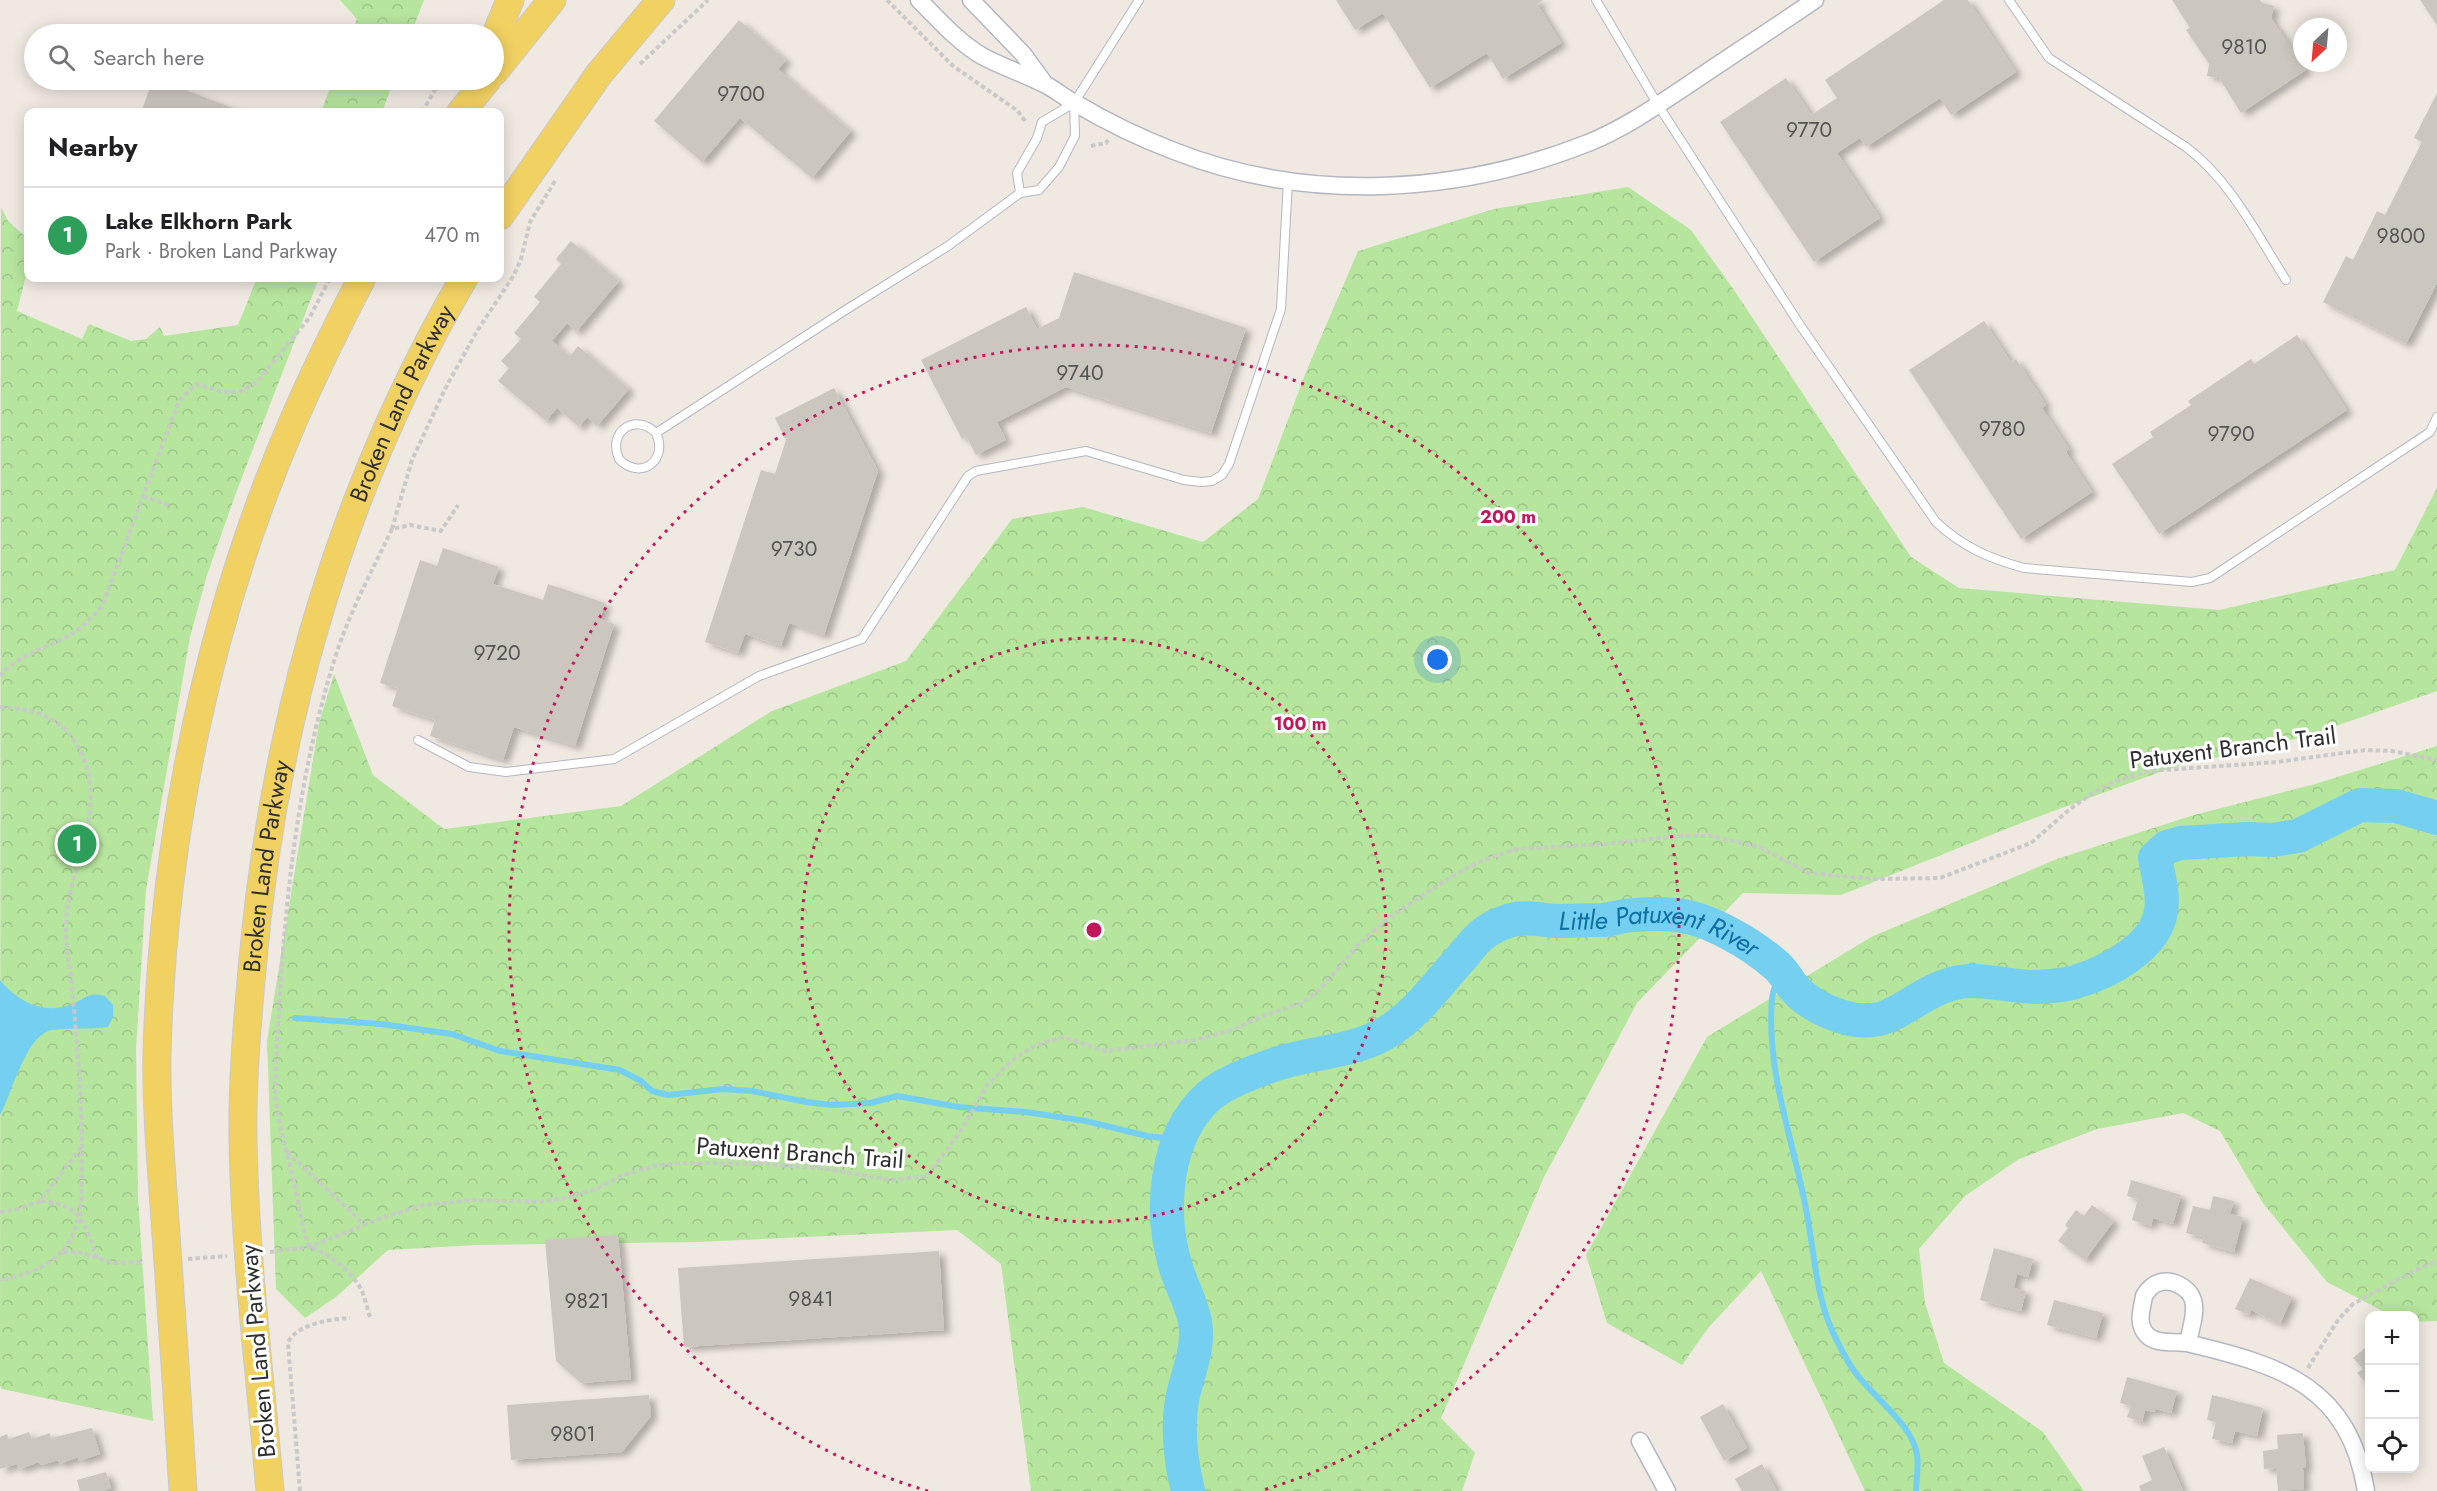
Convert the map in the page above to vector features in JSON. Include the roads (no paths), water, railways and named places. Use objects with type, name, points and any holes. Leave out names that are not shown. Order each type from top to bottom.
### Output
[{"type":"main road","points":[[500,24],[510,0]]},
{"type":"main road","points":[[504,60],[552,0]]},
{"type":"main road","points":[[504,210],[599,74],[661,0]]},
{"type":"main road","points":[[462,108],[470,90]]},
{"type":"main road","points":[[463,108],[479,90]]},
{"type":"main road","points":[[183,1491],[159,1124],[157,1054],[161,975],[183,798],[200,715],[240,565],[293,421],[328,344],[360,282]]},
{"type":"main road","name":"Broken Land Parkway","points":[[270,1491],[244,1199],[243,1136],[244,1069],[250,987],[257,904],[269,823],[301,670],[322,597],[371,467],[408,386],[462,282]]},
{"type":"street","points":[[919,0],[948,29],[980,55],[1045,85],[1115,125],[1173,151],[1217,166],[1288,181],[1372,186],[1463,178],[1501,172],[1588,143],[1617,130],[1658,105],[1815,0]]},
{"type":"street","points":[[971,0],[1023,54],[1045,85]]},
{"type":"street","points":[[2188,1343],[2269,1366],[2301,1382],[2343,1423],[2361,1463],[2366,1491]]},
{"type":"street","points":[[1640,1441],[1667,1491]]},
{"type":"lane","points":[[1020,193],[1017,173],[1037,138],[1042,122],[1074,103],[1139,0]]},
{"type":"lane","points":[[1596,0],[1658,105],[1800,325],[1936,522],[1956,540],[1997,560],[2024,568],[2192,582],[2210,578],[2430,432],[2437,417]]},
{"type":"lane","points":[[2009,0],[2049,58],[2205,161],[2226,184],[2286,280]]},
{"type":"lane","points":[[656,433],[843,311],[948,246],[1020,193],[1039,190],[1059,167],[1075,136],[1074,103]]},
{"type":"lane","points":[[418,740],[469,767],[506,772],[614,759],[759,676],[862,639],[968,476],[976,471],[1086,451],[1184,480],[1212,481],[1222,475],[1229,464],[1281,309],[1288,181]]},
{"type":"lane","points":[[634,424],[644,425],[656,433],[660,448],[658,458],[651,465],[640,469],[632,468],[620,459],[615,443],[619,433],[626,427],[634,424]]},
{"type":"water","points":[[0,980],[24,1001],[44,1008],[64,1007],[91,995],[105,996],[113,1005],[113,1017],[108,1027],[59,1029],[43,1034],[27,1053],[0,1115]]},
{"type":"waterway","name":"Little Patuxent River","points":[[1188,1491],[1181,1454],[1180,1416],[1195,1348],[1196,1331],[1192,1309],[1171,1249],[1167,1202],[1169,1178],[1182,1133],[1194,1113],[1209,1096],[1233,1081],[1292,1059],[1359,1045],[1395,1027],[1426,999],[1477,939],[1492,928],[1522,918],[1557,921],[1604,920],[1654,914],[1687,917],[1714,926],[1755,949],[1780,969],[1801,995],[1818,1006],[1843,1017],[1875,1020],[1900,1011],[1936,989],[1951,984],[1972,981],[2025,987],[2061,985],[2087,978],[2115,965],[2140,947],[2157,924],[2162,898],[2155,858],[2167,847],[2181,843],[2247,839],[2272,840],[2298,836],[2360,805],[2396,806],[2437,818]]},
{"type":"waterway","points":[[1780,968],[1772,999],[1773,1053],[1782,1105],[1801,1183],[1824,1309],[1850,1365],[1900,1422],[1914,1444],[1918,1459],[1916,1491]]},
{"type":"waterway","points":[[295,1018],[381,1024],[452,1034],[500,1051],[620,1070],[641,1081],[652,1091],[668,1095],[723,1089],[752,1091],[832,1105],[870,1103],[897,1096],[959,1107],[1026,1112],[1086,1121],[1147,1136],[1180,1140]]},
{"type":"place","name":"Lake Elkhorn Park","points":[[77,844]]}]
